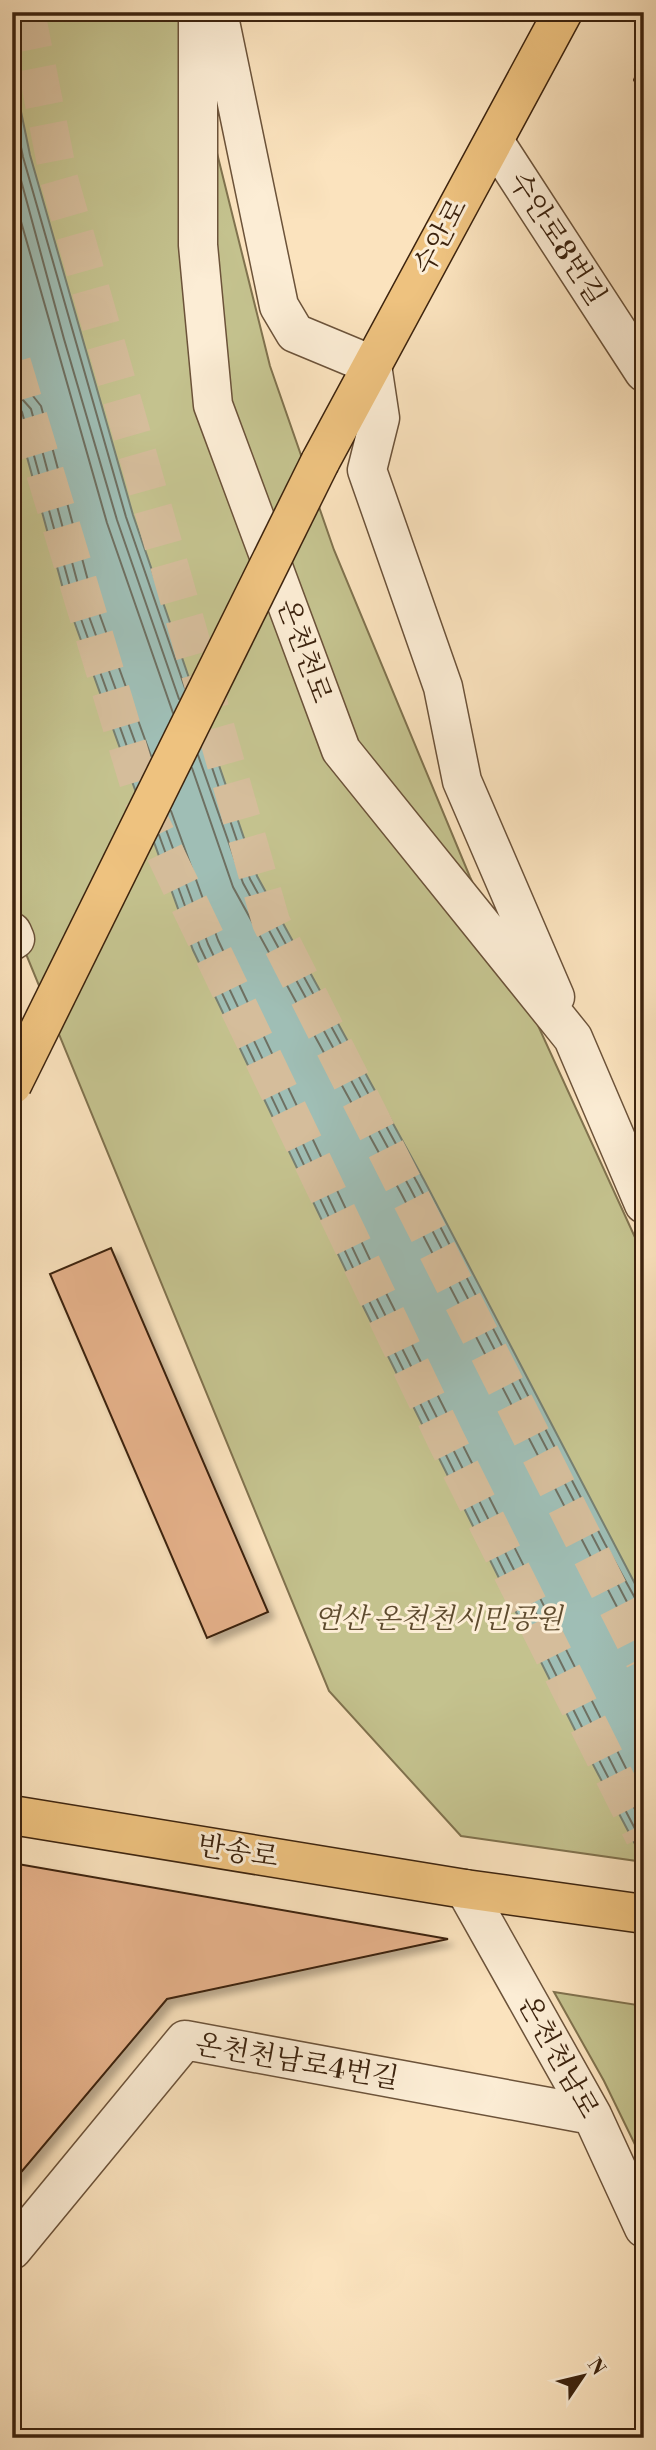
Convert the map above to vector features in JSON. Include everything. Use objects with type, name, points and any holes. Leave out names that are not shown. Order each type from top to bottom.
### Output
[{"type":"main road","name":"수안로","points":[[12,1085],[320,462],[563,12]]},
{"type":"main road","name":"반송로","points":[[12,1815],[464,1889],[644,1914]]},
{"type":"street","name":"온천천로","points":[[198,12],[198,245],[213,405],[341,750],[572,1038],[644,1204]]},
{"type":"street","points":[[218,12],[279,306],[295,333],[372,365],[380,418],[367,470],[443,687],[462,781],[572,1038]]},
{"type":"street","name":"수안로8번길","points":[[494,141],[644,372]]},
{"type":"street","name":"온천천남로","points":[[464,1889],[592,2115],[644,2228]]},
{"type":"street","name":"온천천남로4번길","points":[[12,2249],[185,2040],[592,2115]]},
{"type":"green space","name":"연산 온천천시민공원","points":[[12,12],[188,12],[215,145],[270,366],[334,550],[470,877],[644,1257],[644,1862],[461,1836],[329,1691],[26,954],[12,908]]},
{"type":"green space","points":[[554,1992],[644,2006],[644,2163],[604,2081]]},
{"type":"water","points":[[12,68],[30,155],[133,515],[257,876],[424,1180],[644,1601],[644,1861],[578,1736],[359,1298],[193,950],[65,596],[12,402]]},
{"type":"building","points":[[644,55],[644,99],[634,80]]},
{"type":"building","points":[[111,1248],[268,1612],[207,1638],[50,1274]]},
{"type":"building","points":[[12,1863],[448,1939],[167,1999],[12,2183]]},
{"type":"tunnel","points":[[26,12],[59,179],[271,922],[644,1659]]},
{"type":"tunnel","points":[[12,363],[151,824],[446,1440],[644,1836]]}]
